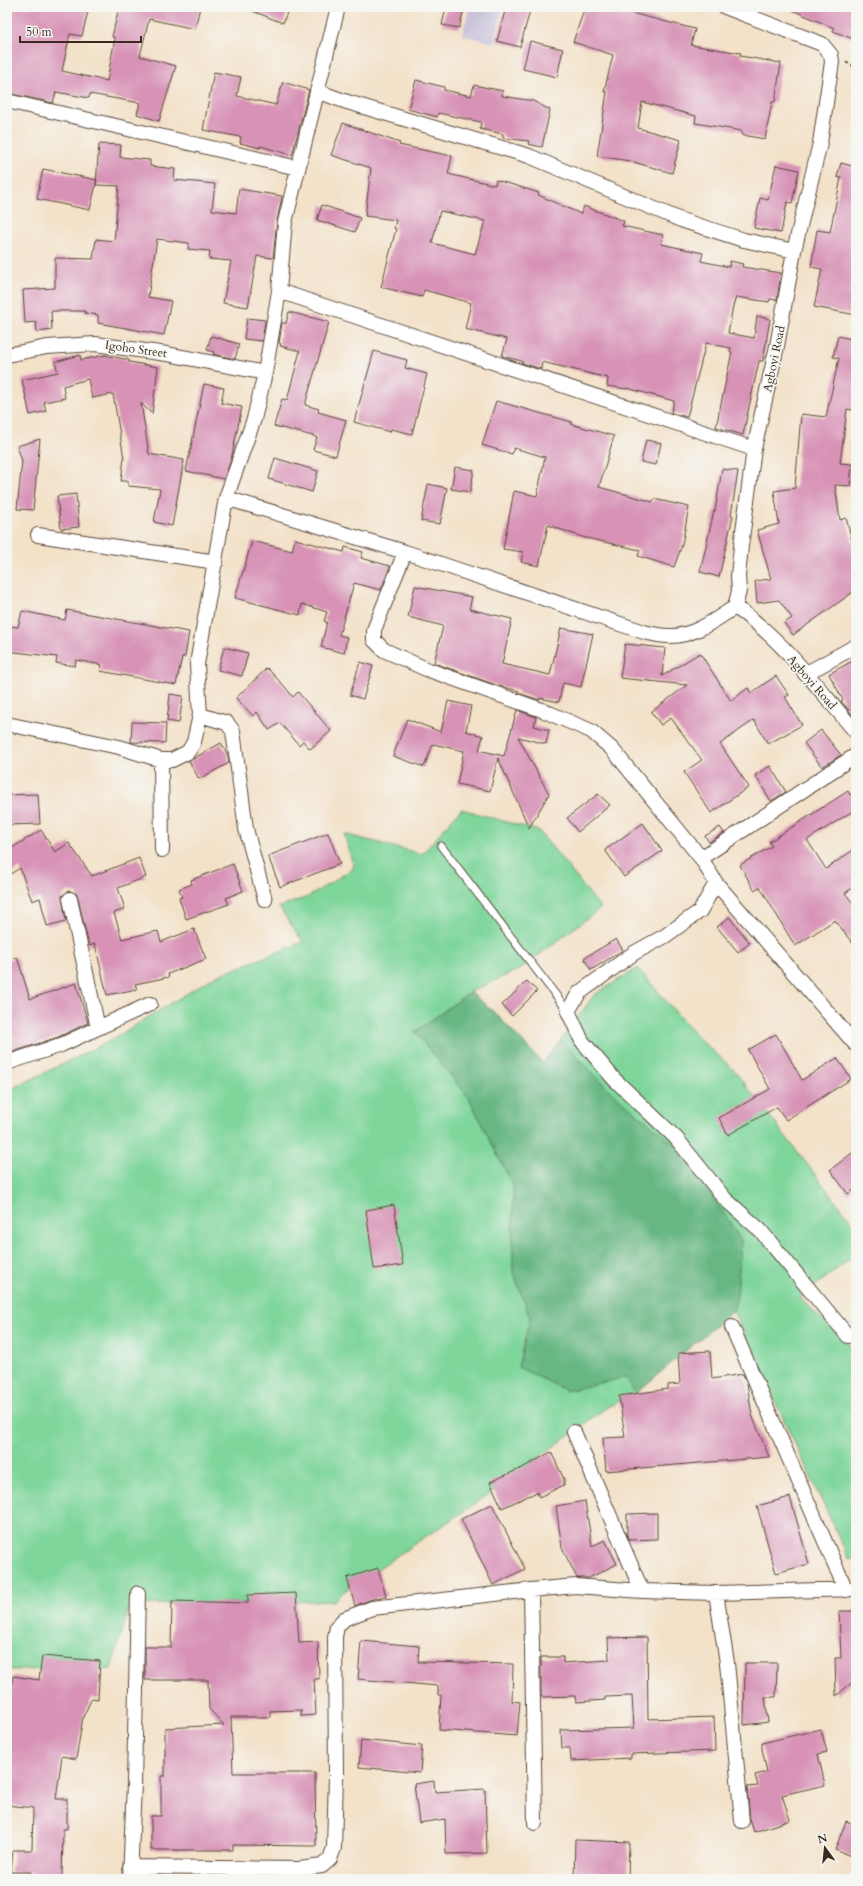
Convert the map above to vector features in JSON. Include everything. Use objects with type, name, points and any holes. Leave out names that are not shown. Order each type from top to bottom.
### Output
[{"type":"street","points":[[7,724],[119,747],[161,760],[172,760],[188,752],[194,742],[200,715],[197,664],[226,498],[254,420],[265,373],[279,291],[284,222],[338,7]]},
{"type":"street","name":"Agboyi Road","points":[[725,7],[822,44],[831,55],[830,83],[820,143],[794,251],[777,346],[754,449],[741,546],[739,591],[735,607],[754,620],[805,674],[856,732]]},
{"type":"street","points":[[317,91],[344,101],[529,156],[681,220],[744,240],[794,251]]},
{"type":"street","points":[[7,101],[298,168]]},
{"type":"street","points":[[279,291],[754,449]]},
{"type":"street","name":"Igoho Street","points":[[7,355],[52,346],[95,344],[167,354],[265,373]]},
{"type":"street","points":[[226,498],[405,552],[644,632],[669,637],[700,629],[735,607]]},
{"type":"street","points":[[38,535],[216,562]]},
{"type":"street","points":[[405,552],[374,630],[374,640],[384,650],[426,669],[542,710],[591,731],[612,749],[701,858],[716,883],[856,1045]]},
{"type":"street","points":[[805,674],[856,646]]},
{"type":"street","points":[[200,715],[227,724],[233,731],[246,829],[265,900]]},
{"type":"street","points":[[701,858],[856,755]]},
{"type":"street","points":[[161,760],[162,850]]},
{"type":"street","points":[[716,883],[700,911],[665,936],[634,953],[579,993],[568,1011],[582,1041],[614,1079],[676,1138],[725,1199],[760,1230],[848,1336]]},
{"type":"street","points":[[70,899],[98,1028]]},
{"type":"street","points":[[7,1064],[60,1045],[150,1004]]},
{"type":"street","points":[[138,1593],[134,1784],[130,1873],[300,1869],[322,1866],[330,1859],[335,1842],[335,1637],[337,1627],[344,1619],[372,1608],[576,1586],[642,1591],[716,1593],[851,1589],[732,1327]]},
{"type":"street","points":[[574,1432],[642,1591]]},
{"type":"street","points":[[531,1590],[534,1823]]},
{"type":"street","points":[[716,1593],[728,1667],[742,1821]]},
{"type":"lane","points":[[441,846],[568,1011]]},
{"type":"shaded area","points":[[470,7],[503,7],[494,43],[462,35]]},
{"type":"green space","points":[[461,809],[539,831],[601,908],[520,969],[470,992],[415,1032],[469,1098],[513,1186],[513,1270],[530,1318],[518,1367],[567,1390],[626,1377],[635,1394],[607,1407],[488,1495],[343,1592],[334,1601],[130,1605],[111,1669],[7,1670],[7,1091],[106,1043],[214,977],[303,942],[279,907],[308,897],[354,868],[344,834],[422,854]]},
{"type":"green space","points":[[638,968],[695,1035],[733,1069],[856,1227],[856,1254],[800,1298],[856,1352],[856,1558],[849,1559],[733,1311],[737,1297],[741,1239],[609,1090],[561,1040],[594,995]]},
{"type":"green space","points":[[470,992],[495,1013],[543,1063],[561,1040],[609,1090],[684,1152],[741,1240],[737,1297],[733,1311],[635,1394],[626,1377],[567,1391],[518,1367],[530,1318],[513,1270],[513,1186],[469,1098],[415,1032]]},
{"type":"building","points":[[9,7],[89,7],[82,36],[70,34],[62,71],[107,81],[115,38],[112,37],[119,7],[200,7],[195,29],[149,19],[140,56],[176,66],[159,121],[137,114],[140,103],[90,94],[89,98],[56,92],[53,103],[7,93],[7,16]]},
{"type":"building","points":[[245,7],[289,7],[283,23]]},
{"type":"building","points":[[446,7],[464,9],[459,28],[442,25]]},
{"type":"building","points":[[506,7],[531,7],[520,47],[497,41]]},
{"type":"building","points":[[585,7],[620,7],[619,10],[695,29],[691,45],[741,53],[740,56],[781,63],[775,102],[772,102],[765,139],[742,135],[742,131],[695,123],[696,116],[642,102],[638,128],[681,140],[672,173],[630,161],[597,156],[607,92],[604,92],[613,55],[573,42]]},
{"type":"building","points":[[785,7],[856,7],[856,40],[833,31],[834,28]]},
{"type":"building","points":[[530,41],[563,49],[557,77],[523,69]]},
{"type":"building","points":[[214,72],[241,77],[237,96],[276,105],[283,82],[309,90],[292,155],[260,146],[260,148],[240,143],[241,137],[203,130]]},
{"type":"building","points":[[416,80],[444,87],[444,90],[471,96],[474,85],[503,91],[502,96],[533,101],[550,110],[542,147],[528,144],[529,141],[503,138],[503,134],[480,129],[481,122],[438,113],[437,117],[408,109]]},
{"type":"building","points":[[343,123],[400,143],[399,145],[452,156],[448,174],[495,185],[496,180],[539,193],[538,195],[581,214],[584,206],[624,221],[622,226],[663,235],[661,244],[703,253],[701,261],[729,267],[730,261],[743,264],[742,267],[781,273],[777,300],[770,299],[769,302],[736,297],[733,306],[728,333],[754,338],[757,316],[770,319],[763,361],[759,361],[743,435],[716,427],[732,352],[730,352],[731,348],[706,343],[687,417],[671,413],[674,401],[627,388],[607,386],[608,378],[542,362],[541,369],[522,363],[522,361],[502,356],[507,339],[465,329],[471,303],[424,290],[422,297],[381,287],[396,229],[394,228],[396,220],[365,216],[371,168],[331,155]],"holes":[[[440,211],[485,221],[475,254],[432,243]]]},
{"type":"building","points":[[99,144],[121,145],[120,157],[150,160],[150,166],[175,169],[174,180],[215,184],[212,210],[236,213],[239,189],[282,196],[277,221],[273,258],[257,256],[248,307],[223,303],[231,261],[209,259],[210,251],[188,249],[189,243],[157,239],[148,297],[171,301],[164,335],[98,323],[98,315],[85,313],[85,311],[51,311],[52,330],[37,332],[36,322],[25,323],[23,290],[55,288],[55,258],[93,259],[96,239],[114,241],[119,186],[96,185]]},
{"type":"building","points":[[841,163],[856,167],[856,315],[814,307],[822,269],[811,267],[817,230],[830,232],[841,178],[837,177]]},
{"type":"building","points":[[776,165],[799,170],[792,203],[787,202],[781,233],[754,228],[760,198],[768,200]]},
{"type":"building","points":[[43,169],[97,180],[90,210],[37,199]]},
{"type":"building","points":[[322,205],[360,218],[355,232],[317,220]]},
{"type":"building","points":[[289,312],[329,322],[305,405],[319,409],[318,412],[346,420],[336,456],[313,450],[317,437],[274,426],[282,399],[287,400],[300,351],[280,346],[281,344],[279,343],[282,323],[286,323]]},
{"type":"building","points":[[247,318],[265,320],[262,341],[244,339]]},
{"type":"building","points":[[211,336],[239,344],[235,359],[213,354],[214,352],[207,350]]},
{"type":"building","points":[[838,336],[856,340],[856,411],[847,409],[840,463],[852,464],[850,486],[835,485],[840,520],[846,518],[856,555],[856,590],[793,635],[784,623],[792,618],[779,600],[757,603],[755,581],[771,579],[757,530],[779,524],[774,491],[795,488],[801,414],[826,417],[839,358],[833,357]]},
{"type":"building","points":[[374,351],[407,360],[405,368],[427,374],[412,434],[391,429],[390,432],[354,422]]},
{"type":"building","points":[[80,355],[81,360],[105,355],[129,360],[129,362],[158,367],[152,414],[141,403],[149,454],[184,460],[172,526],[154,522],[160,489],[128,486],[128,481],[121,481],[124,458],[113,394],[92,398],[88,379],[63,386],[65,398],[44,402],[46,411],[30,415],[22,380],[58,372],[55,362]]},
{"type":"building","points":[[204,384],[224,388],[221,403],[242,407],[231,460],[224,479],[186,471]]},
{"type":"building","points":[[496,401],[572,422],[571,424],[614,436],[599,487],[653,502],[654,499],[689,507],[682,545],[674,567],[638,556],[640,550],[582,537],[548,525],[539,566],[521,562],[523,552],[503,549],[514,491],[537,496],[545,457],[514,448],[512,454],[482,445]]},
{"type":"building","points":[[40,439],[33,510],[17,509],[22,461],[17,446]]},
{"type":"building","points":[[646,440],[661,443],[656,465],[641,462]]},
{"type":"building","points":[[275,458],[318,471],[312,492],[269,479]]},
{"type":"building","points":[[455,467],[474,470],[470,492],[451,489]]},
{"type":"building","points":[[722,469],[738,471],[731,515],[733,516],[719,577],[700,572],[715,511]]},
{"type":"building","points":[[428,484],[447,488],[440,524],[421,521]]},
{"type":"building","points":[[76,494],[79,527],[61,529],[57,496]]},
{"type":"building","points":[[295,539],[344,552],[345,547],[363,552],[361,558],[390,566],[381,590],[354,583],[339,635],[347,637],[344,653],[321,647],[327,622],[324,621],[327,612],[302,604],[300,615],[235,598],[252,541],[292,551]]},
{"type":"building","points":[[415,586],[472,597],[469,609],[512,619],[502,664],[550,675],[561,628],[593,634],[581,687],[563,683],[559,702],[540,698],[540,700],[518,693],[519,691],[499,686],[434,663],[443,626],[408,617]]},
{"type":"building","points":[[67,610],[189,632],[185,657],[182,657],[176,685],[100,671],[102,665],[76,660],[75,666],[56,663],[57,657],[7,651],[7,626],[18,627],[22,611],[65,620]]},
{"type":"building","points":[[625,644],[665,648],[662,676],[700,653],[731,701],[748,688],[751,693],[776,676],[789,695],[785,697],[802,725],[768,744],[754,720],[720,744],[749,787],[711,813],[684,772],[702,760],[671,718],[661,725],[651,712],[687,685],[620,678]]},
{"type":"building","points":[[224,647],[248,653],[242,676],[218,670]]},
{"type":"building","points":[[856,659],[856,719],[841,701],[843,700],[829,674]]},
{"type":"building","points":[[360,662],[373,666],[363,699],[350,695]]},
{"type":"building","points":[[267,668],[293,697],[298,692],[331,731],[310,749],[303,741],[299,745],[280,723],[269,730],[257,712],[253,716],[236,698]]},
{"type":"building","points":[[170,694],[183,696],[179,723],[167,721]]},
{"type":"building","points":[[448,701],[471,706],[466,731],[483,736],[479,750],[504,756],[517,710],[536,717],[534,726],[549,730],[546,744],[518,737],[549,794],[529,828],[498,758],[490,791],[457,784],[464,751],[433,744],[424,767],[393,756],[407,719],[441,732]]},
{"type":"building","points":[[132,722],[166,723],[165,743],[131,742]]},
{"type":"building","points":[[821,730],[841,755],[822,767],[804,743]]},
{"type":"building","points":[[221,743],[228,755],[229,763],[199,779],[189,761]]},
{"type":"building","points":[[770,766],[786,792],[771,801],[755,775]]},
{"type":"building","points":[[848,791],[850,795],[856,791],[856,809],[807,840],[826,869],[856,848],[856,886],[845,893],[856,907],[856,948],[835,920],[795,946],[760,887],[754,890],[740,865],[772,846],[769,842]]},
{"type":"building","points":[[38,794],[40,824],[7,825],[7,795]]},
{"type":"building","points":[[598,794],[610,805],[578,832],[567,818]]},
{"type":"building","points":[[643,823],[662,851],[624,877],[605,850]]},
{"type":"building","points":[[720,827],[724,833],[709,842],[705,836]]},
{"type":"building","points":[[41,830],[55,852],[69,843],[92,876],[139,858],[146,877],[118,888],[125,909],[114,913],[122,939],[158,931],[161,942],[194,929],[206,959],[168,974],[169,977],[135,984],[137,989],[107,995],[95,944],[89,946],[77,894],[69,891],[62,896],[66,921],[47,926],[40,898],[32,901],[20,868],[7,876],[7,851]]},
{"type":"building","points":[[328,833],[340,864],[280,887],[268,856]]},
{"type":"building","points":[[233,864],[243,891],[226,898],[229,904],[186,919],[179,898],[182,897],[179,889],[192,884],[191,880]]},
{"type":"building","points":[[729,917],[750,943],[738,952],[717,927]]},
{"type":"building","points":[[616,939],[623,950],[591,970],[584,958]]},
{"type":"building","points":[[17,957],[30,999],[76,983],[88,1023],[58,1037],[7,1054],[7,960]]},
{"type":"building","points":[[527,981],[537,991],[512,1016],[502,1005]]},
{"type":"building","points":[[776,1034],[802,1080],[837,1058],[851,1079],[786,1120],[777,1107],[728,1135],[719,1118],[770,1089],[748,1050]]},
{"type":"building","points":[[856,1150],[856,1188],[848,1194],[830,1170]]},
{"type":"building","points":[[394,1205],[403,1265],[374,1269],[366,1210]]},
{"type":"building","points":[[710,1351],[712,1379],[743,1374],[747,1383],[752,1415],[769,1457],[606,1471],[603,1438],[625,1437],[619,1396],[668,1389],[668,1385],[680,1384],[678,1353]]},
{"type":"building","points":[[551,1452],[564,1479],[564,1485],[539,1497],[537,1492],[502,1508],[490,1482],[524,1467]]},
{"type":"building","points":[[790,1497],[809,1564],[776,1573],[757,1506]]},
{"type":"building","points":[[585,1501],[592,1546],[605,1540],[617,1564],[589,1578],[577,1578],[562,1548],[556,1506]]},
{"type":"building","points":[[492,1504],[525,1569],[493,1585],[461,1519]]},
{"type":"building","points":[[657,1513],[657,1539],[629,1540],[627,1535],[627,1514]]},
{"type":"building","points":[[378,1568],[386,1596],[369,1600],[355,1606],[347,1578]]},
{"type":"building","points":[[296,1593],[299,1643],[318,1642],[319,1679],[314,1679],[316,1715],[301,1716],[301,1710],[270,1711],[270,1717],[231,1717],[233,1773],[315,1773],[316,1846],[233,1845],[233,1850],[151,1850],[151,1816],[161,1816],[161,1776],[165,1776],[165,1728],[224,1725],[209,1709],[208,1680],[145,1680],[145,1647],[171,1647],[172,1601],[248,1603],[248,1595]]},
{"type":"building","points":[[839,1611],[856,1611],[856,1679],[836,1696],[835,1658],[841,1658]]},
{"type":"building","points":[[647,1637],[648,1719],[714,1717],[715,1751],[631,1754],[631,1758],[571,1761],[570,1748],[562,1748],[561,1730],[634,1728],[632,1696],[605,1697],[605,1700],[576,1702],[575,1696],[541,1697],[541,1657],[563,1657],[563,1663],[609,1660],[608,1638]]},
{"type":"building","points":[[361,1641],[419,1646],[418,1662],[513,1664],[512,1701],[520,1702],[517,1736],[439,1730],[441,1695],[438,1695],[438,1686],[358,1679]]},
{"type":"building","points":[[42,1656],[100,1661],[98,1699],[92,1698],[83,1717],[76,1759],[62,1756],[56,1799],[67,1799],[67,1829],[63,1829],[62,1878],[31,1877],[31,1872],[11,1872],[13,1850],[32,1850],[33,1808],[7,1805],[7,1712],[13,1676],[39,1680]]},
{"type":"building","points":[[745,1663],[777,1663],[776,1697],[765,1697],[768,1722],[744,1725]]},
{"type":"building","points":[[821,1729],[827,1752],[818,1754],[825,1785],[782,1795],[790,1820],[754,1832],[750,1819],[747,1787],[758,1786],[755,1775],[767,1772],[762,1743]]},
{"type":"building","points":[[361,1740],[422,1746],[420,1773],[359,1767]]},
{"type":"building","points":[[434,1781],[435,1792],[485,1789],[487,1853],[446,1854],[445,1819],[419,1823],[414,1784]]},
{"type":"building","points":[[846,1821],[856,1825],[856,1858],[835,1850]]},
{"type":"building","points":[[575,1840],[629,1842],[628,1879],[574,1879]]}]
